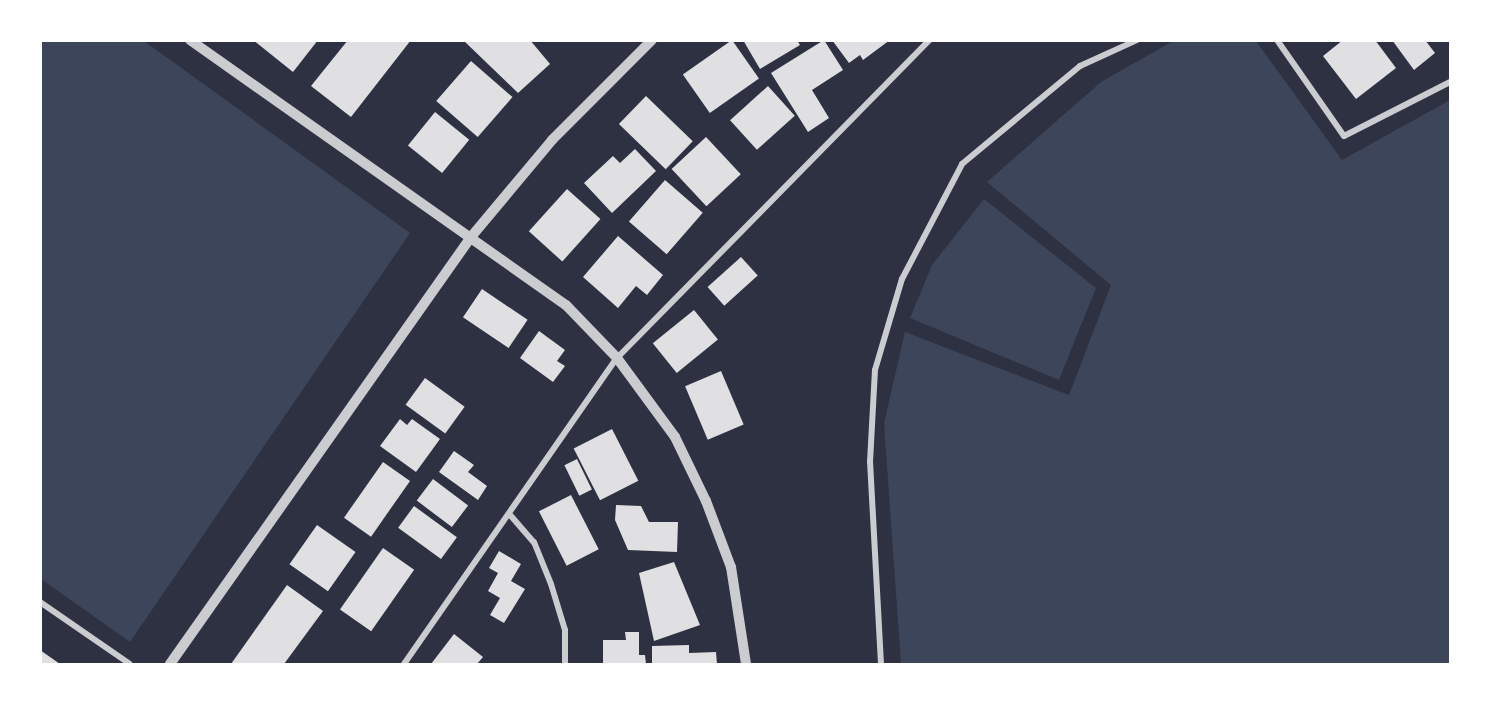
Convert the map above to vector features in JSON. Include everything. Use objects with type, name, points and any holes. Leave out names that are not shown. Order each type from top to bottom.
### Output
[{"type":"street","points":[[190,40],[566,305],[617,358],[675,438],[706,501],[731,567],[746,664]]},
{"type":"street","points":[[170,664],[471,237],[552,140],[652,40]]},
{"type":"street","points":[[404,664],[511,516],[617,358],[930,40]]},
{"type":"street","points":[[881,664],[870,462],[875,370],[902,279],[962,164],[1080,66],[1137,40]]},
{"type":"street","points":[[1277,40],[1344,136],[1450,82]]},
{"type":"street","points":[[511,516],[534,542],[551,584],[565,630],[565,664]]},
{"type":"street","points":[[40,602],[130,664]]},
{"type":"shaded area","points":[[41,40],[144,41],[410,233],[130,642],[41,579]]},
{"type":"shaded area","points":[[1173,41],[1256,41],[1342,160],[1450,100],[1450,664],[901,664],[884,423],[905,332],[1069,395],[1111,285],[987,182],[1101,82]]},
{"type":"shaded area","points":[[984,199],[1096,288],[1059,380],[910,318],[932,265]]},
{"type":"building","points":[[253,40],[318,40],[293,72]]},
{"type":"building","points":[[348,40],[411,40],[351,117],[311,86]]},
{"type":"building","points":[[463,40],[530,40],[550,64],[518,93]]},
{"type":"building","points":[[732,40],[759,79],[710,113],[683,74]]},
{"type":"building","points":[[743,40],[797,40],[800,45],[760,69]]},
{"type":"building","points":[[824,40],[843,70],[812,90],[829,118],[808,132],[771,73]]},
{"type":"building","points":[[832,40],[890,40],[863,60],[860,55],[849,63]]},
{"type":"building","points":[[1343,40],[1375,40],[1396,68],[1356,99],[1323,56]]},
{"type":"building","points":[[1392,40],[1425,40],[1435,53],[1414,70]]},
{"type":"building","points":[[471,61],[513,97],[478,137],[436,101]]},
{"type":"building","points":[[768,86],[795,116],[757,150],[730,120]]},
{"type":"building","points":[[646,96],[693,141],[666,169],[619,124]]},
{"type":"building","points":[[435,112],[469,140],[442,173],[408,145]]},
{"type":"building","points":[[706,137],[741,174],[706,206],[672,169]]},
{"type":"building","points":[[635,149],[656,171],[612,213],[584,183],[613,156],[620,163]]},
{"type":"building","points":[[665,180],[703,213],[667,254],[629,222]]},
{"type":"building","points":[[567,189],[600,219],[562,261],[529,231]]},
{"type":"building","points":[[618,236],[663,275],[647,295],[636,286],[618,308],[583,277]]},
{"type":"building","points":[[741,257],[758,276],[724,306],[708,287]]},
{"type":"building","points":[[482,289],[528,320],[509,348],[463,317]]},
{"type":"building","points":[[694,310],[718,340],[677,373],[653,343]]},
{"type":"building","points":[[539,331],[565,350],[557,361],[565,366],[553,382],[520,358]]},
{"type":"building","points":[[721,371],[744,424],[708,440],[685,386]]},
{"type":"building","points":[[425,378],[465,407],[445,433],[406,405]]},
{"type":"building","points":[[400,419],[407,425],[412,419],[440,439],[416,472],[380,446]]},
{"type":"building","points":[[612,429],[638,481],[600,500],[574,449]]},
{"type":"building","points":[[454,451],[474,465],[468,472],[487,486],[478,500],[439,472]]},
{"type":"building","points":[[577,459],[592,490],[579,496],[564,465]]},
{"type":"building","points":[[383,462],[410,481],[371,537],[344,518]]},
{"type":"building","points":[[433,479],[468,505],[452,527],[417,501]]},
{"type":"building","points":[[571,495],[599,549],[567,566],[539,511]]},
{"type":"building","points":[[616,505],[641,506],[649,522],[678,522],[677,552],[628,550],[615,520]]},
{"type":"building","points":[[414,506],[457,537],[441,559],[398,528]]},
{"type":"building","points":[[317,525],[356,552],[328,591],[289,564]]},
{"type":"building","points":[[383,548],[414,570],[371,631],[340,609]]},
{"type":"building","points":[[499,551],[521,564],[511,581],[525,589],[504,623],[490,615],[500,598],[488,591],[498,573],[489,568]]},
{"type":"building","points":[[674,562],[700,625],[654,641],[639,573]]},
{"type":"building","points":[[287,585],[323,611],[284,664],[231,664]]},
{"type":"building","points":[[625,632],[639,632],[639,655],[645,655],[646,664],[603,664],[603,640],[626,640]]},
{"type":"building","points":[[454,634],[483,657],[477,664],[431,664]]},
{"type":"building","points":[[689,645],[689,653],[716,652],[717,664],[652,664],[652,646]]},
{"type":"building","points":[[40,650],[60,664],[40,664]]}]
